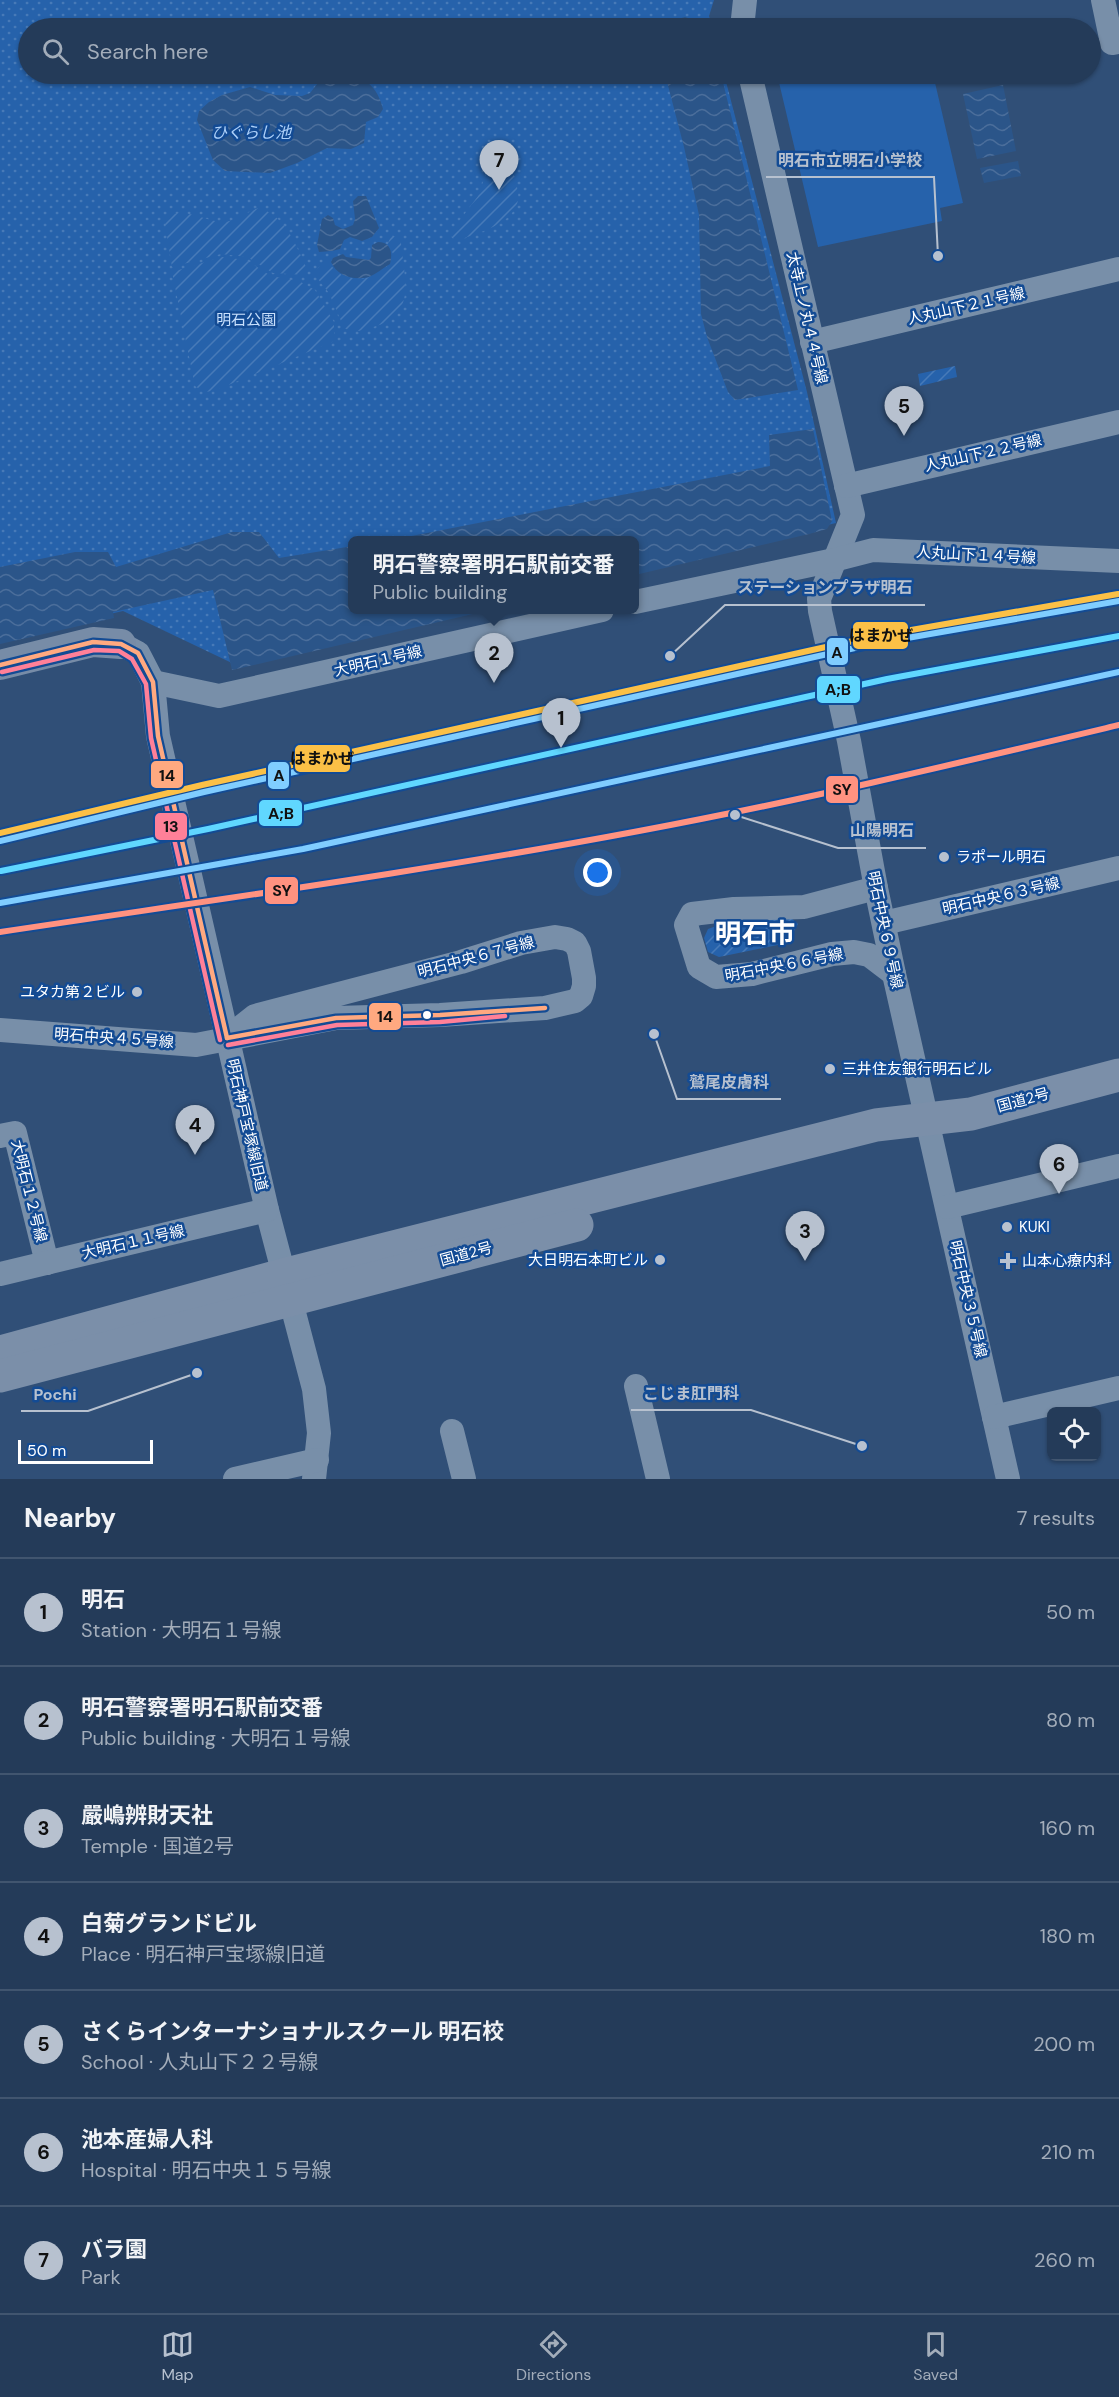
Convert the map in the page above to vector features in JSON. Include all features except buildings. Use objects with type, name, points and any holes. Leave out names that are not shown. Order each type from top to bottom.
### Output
[{"type":"highway","name":"国道2号","points":[[0,1376],[286,1288],[876,1125],[971,1114],[1119,1075]]},
{"type":"highway","name":"国道2号","points":[[0,1352],[286,1288]]},
{"type":"main road","points":[[0,665],[93,642],[121,644]]},
{"type":"street","points":[[743,18],[745,0]]},
{"type":"street","points":[[1103,0],[1112,42],[1119,42]]},
{"type":"street","name":"太寺上ノ丸４４号線","points":[[752,84],[853,515],[834,560]]},
{"type":"street","name":"人丸山下２１号線","points":[[812,342],[1119,269]]},
{"type":"street","name":"人丸山下２２号線","points":[[846,486],[1119,422]]},
{"type":"street","name":"人丸山下１４号線","points":[[834,560],[873,550],[1119,561]]},
{"type":"street","points":[[639,601],[834,560]]},
{"type":"street","name":"明石中央６９号線","points":[[834,560],[819,599],[820,611],[849,741],[876,888],[926,1119]]},
{"type":"street","name":"大明石１号線","points":[[153,682],[219,696],[580,614]]},
{"type":"street","name":"明石神戸宝塚線旧道","points":[[121,644],[138,653],[153,682],[158,736],[267,1210],[314,1389],[319,1433],[316,1469]]},
{"type":"street","name":"明石中央６３号線","points":[[884,923],[1119,868]]},
{"type":"street","name":"明石中央６６号線","points":[[876,888],[804,907],[734,909],[692,914],[686,925],[699,967],[716,977],[752,974],[832,954],[854,952],[869,956],[894,974]]},
{"type":"street","name":"明石中央６７号線","points":[[555,938],[567,939],[575,943],[581,960],[584,986],[581,996],[575,1001],[545,1008],[336,1018],[227,1038],[255,1016],[461,962],[521,943],[555,938]]},
{"type":"street","points":[[381,1017],[371,1010],[370,1005],[371,996],[382,982]]},
{"type":"street","name":"明石中央４５号線","points":[[0,1029],[196,1045],[227,1038]]},
{"type":"street","name":"明石中央３５号線","points":[[926,1119],[1008,1479]]},
{"type":"street","name":"大明石１２号線","points":[[0,1136],[15,1133],[47,1263]]},
{"type":"street","points":[[947,1206],[1119,1166]]},
{"type":"street","name":"大明石１１号線","points":[[0,1274],[267,1210]]},
{"type":"street","points":[[636,1386],[658,1479]]},
{"type":"street","points":[[994,1417],[1119,1388]]},
{"type":"street","points":[[452,1431],[464,1479]]},
{"type":"street","points":[[235,1479],[316,1469]]},
{"type":"green space","name":"明石公園","points":[[0,0],[714,0],[710,18],[18,18],[18,84],[727,84],[807,392],[836,523],[639,569],[639,536],[348,536],[348,612],[234,664],[123,611],[0,639]]},
{"type":"green space","points":[[779,84],[935,84],[963,203],[940,208],[942,221],[818,247]]},
{"type":"green space","points":[[501,147],[506,151],[514,176],[518,192],[517,203],[506,219],[497,225],[457,241],[452,237],[451,232],[478,196],[494,151]]},
{"type":"green space","points":[[259,208],[277,218],[289,232],[307,269],[305,275],[273,273],[247,257],[221,254],[172,267],[166,218],[180,213],[223,222]]},
{"type":"green space","points":[[391,236],[398,238],[401,243],[405,281],[403,303],[398,313],[389,320],[364,330],[348,330],[344,328],[329,293],[318,279],[316,271],[319,267],[330,263],[337,272],[346,277],[358,279],[372,276],[390,264],[393,254],[388,243]]},
{"type":"green space","points":[[222,257],[246,260],[271,276],[299,281],[315,290],[334,322],[332,342],[214,391],[204,392],[195,386],[172,272]]},
{"type":"green space","points":[[955,366],[957,377],[920,386],[918,374]]},
{"type":"green space","points":[[790,917],[798,924],[787,943],[719,957],[708,952],[704,938],[708,929],[739,918]]},
{"type":"water","name":"ひぐらし池","points":[[317,84],[369,84],[375,90],[383,109],[378,117],[366,122],[364,143],[351,149],[327,148],[270,173],[225,171],[213,160],[197,120],[199,111],[209,102],[222,95],[250,87],[275,95],[302,96],[310,93]]},
{"type":"water","points":[[668,84],[723,84],[798,390],[735,400],[728,392],[707,337],[701,314],[699,215]]},
{"type":"water","points":[[1003,85],[1016,151],[977,159],[963,94]]},
{"type":"water","points":[[1018,161],[1021,176],[984,183],[980,168]]},
{"type":"water","points":[[358,196],[366,196],[379,228],[372,237],[362,241],[350,237],[344,240],[340,249],[319,252],[317,245],[322,219],[328,215],[333,218],[335,225],[343,229],[353,225],[355,219],[353,201]]},
{"type":"water","points":[[378,242],[386,244],[390,249],[390,264],[369,277],[347,276],[337,271],[331,262],[333,258],[343,254],[346,257],[369,260],[372,245]]},
{"type":"water","points":[[813,429],[832,521],[827,529],[639,574],[639,536],[411,536],[770,466],[769,435]]},
{"type":"water","points":[[232,532],[259,532],[279,558],[348,547],[348,614],[473,614],[232,670],[213,590],[113,612],[114,618],[0,644],[0,567],[75,552],[108,552],[116,567]]},
{"type":"transit line","name":"はまかぜ","points":[[0,833],[202,785],[871,637],[1118,594]]},
{"type":"transit line","name":"A","points":[[0,841],[204,792],[873,644],[1119,601]]},
{"type":"transit line","name":"A;B","points":[[1,871],[208,829],[887,679],[1119,636]]},
{"type":"transit line","name":"14","points":[[0,665],[93,642],[121,644],[138,653],[153,682],[158,736],[227,1038]]},
{"type":"transit line","name":"13","points":[[2,672],[94,650],[119,651],[132,659],[146,684],[151,738],[220,1040]]},
{"type":"transit line","name":"A","points":[[0,903],[303,849],[1119,672]]},
{"type":"transit line","name":"SY","points":[[0,932],[240,897],[559,846],[819,794],[1119,725]]},
{"type":"transit line","name":"14","points":[[227,1038],[336,1018],[440,1015],[545,1008]]},
{"type":"transit line","name":"13","points":[[228,1045],[337,1025],[440,1022],[505,1016]]},
{"type":"place","name":"バラ園","points":[[499,190]]},
{"type":"place","name":"明石市立明石小学校","points":[[938,256]]},
{"type":"place","name":"さくらインターナショナルスクール 明石校","points":[[904,436]]},
{"type":"place","name":"ステーションプラザ明石","points":[[670,656]]},
{"type":"place","name":"明石警察署明石駅前交番","points":[[494,683]]},
{"type":"place","name":"明石","points":[[561,748]]},
{"type":"place","name":"山陽明石","points":[[735,815]]},
{"type":"place","name":"ラポール明石","points":[[944,857]]},
{"type":"place","name":"ユタカ第２ビル","points":[[137,992]]},
{"type":"place","name":"鷲尾皮膚科","points":[[654,1034]]},
{"type":"place","name":"三井住友銀行明石ビル","points":[[830,1069]]},
{"type":"place","name":"白菊グランドビル","points":[[195,1155]]},
{"type":"place","name":"池本産婦人科","points":[[1059,1194]]},
{"type":"place","name":"KUKI","points":[[1007,1227]]},
{"type":"place","name":"大日明石本町ビル","points":[[660,1260]]},
{"type":"place","name":"嚴嶋辨財天社","points":[[805,1261]]},
{"type":"place","name":"山本心療内科","points":[[1008,1261]]},
{"type":"place","name":"Pochi","points":[[197,1373]]},
{"type":"place","name":"こじま肛門科","points":[[862,1446]]},
{"type":"district","name":"明石市","points":[[755,933]]}]
